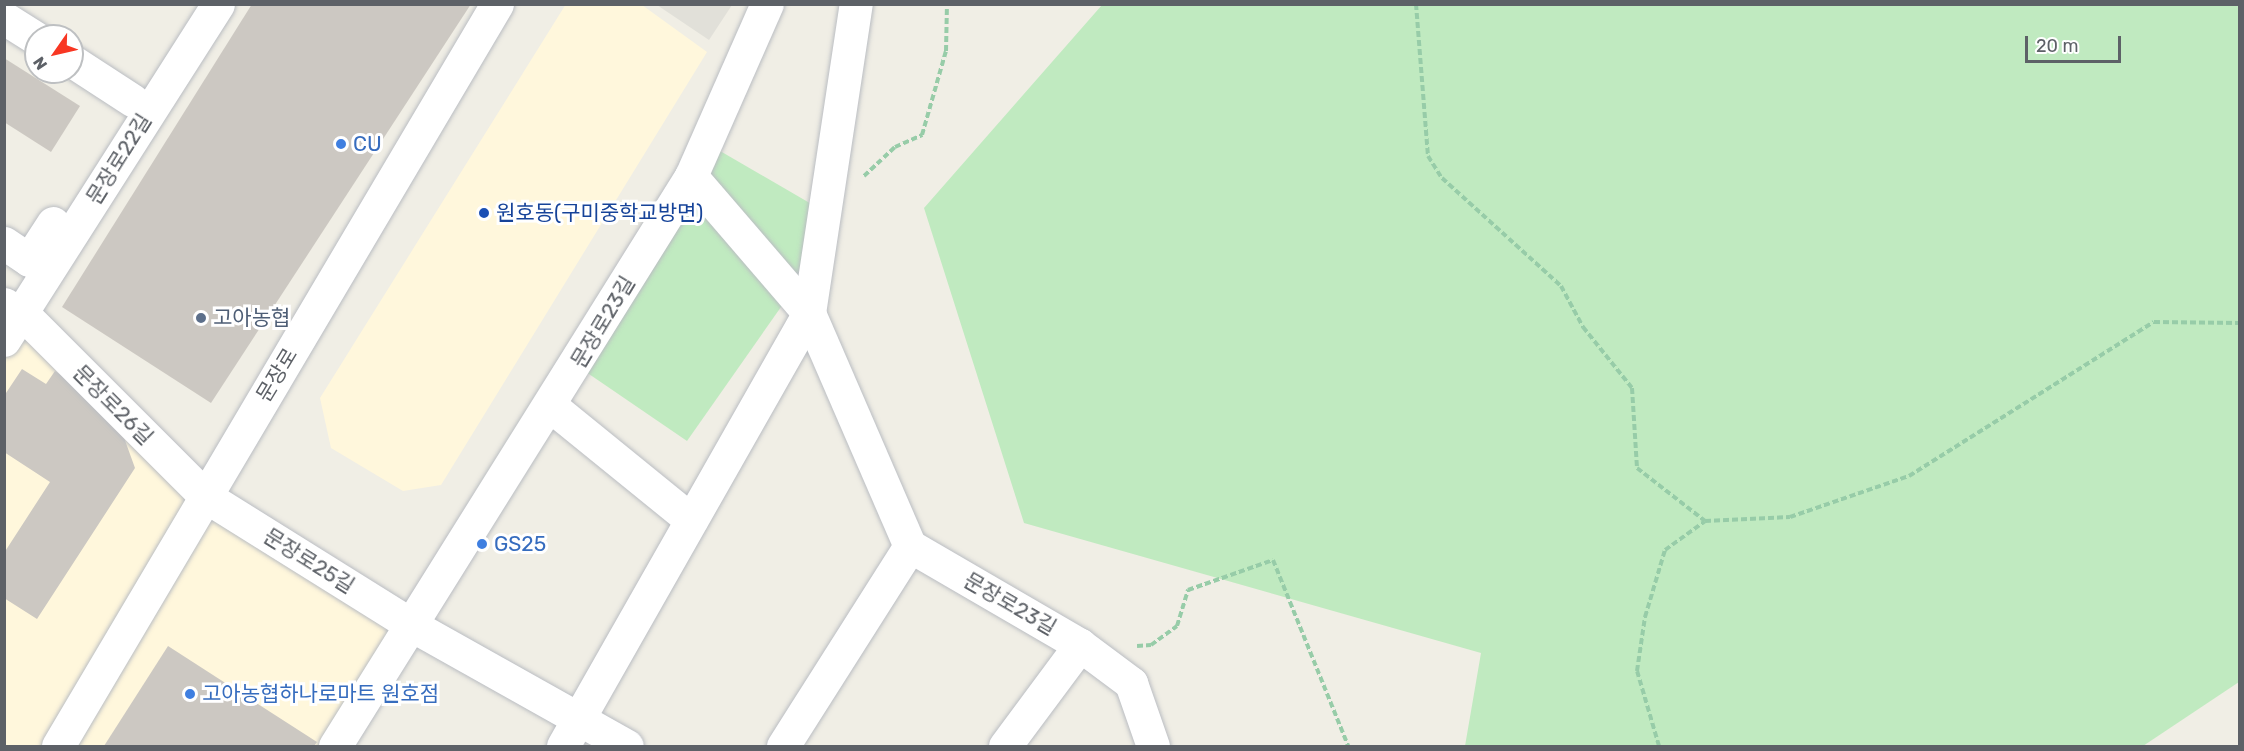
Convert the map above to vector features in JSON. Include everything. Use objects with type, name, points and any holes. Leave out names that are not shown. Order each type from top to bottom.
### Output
[{"type":"street","points":[[4,243],[29,260],[194,4]]},
{"type":"street","name":"문장로22길","points":[[10,320],[218,4]]},
{"type":"street","name":"문장로","points":[[58,747],[497,4]]},
{"type":"street","name":"문장로23길","points":[[413,626],[552,407],[691,176],[767,4]]},
{"type":"street","points":[[563,747],[809,313],[856,4]]},
{"type":"street","points":[[4,18],[24,30]]},
{"type":"street","points":[[84,69],[132,99]]},
{"type":"street","points":[[691,176],[809,313],[910,546],[783,747]]},
{"type":"street","name":"문장로26길","points":[[10,320],[205,496]]},
{"type":"street","points":[[552,407],[691,520]]},
{"type":"street","name":"문장로25길","points":[[205,496],[413,626],[582,717],[627,747]]},
{"type":"street","name":"문장로23길","points":[[910,546],[1086,649],[1131,683],[1153,747]]},
{"type":"street","points":[[335,747],[413,626]]},
{"type":"street","name":"문장로23길","points":[[1005,747],[1086,649]]},
{"type":"path","points":[[827,194],[858,182],[895,147],[922,135],[946,51],[947,4]]},
{"type":"path","points":[[1416,4],[1428,156],[1442,178],[1561,286],[1583,327],[1632,388],[1637,468],[1705,521]]},
{"type":"path","points":[[1659,747],[1637,671],[1645,617],[1665,550],[1705,521],[1790,517],[1908,476],[2154,322],[2240,322]]},
{"type":"path","points":[[1086,649],[1151,645],[1177,626],[1188,590],[1273,560],[1348,747]]},
{"type":"shaded area","points":[[566,4],[642,5],[707,52],[441,485],[403,491],[331,448],[320,398]]},
{"type":"shaded area","points":[[657,5],[732,5],[709,40]]},
{"type":"shaded area","points":[[21,314],[205,496],[413,626],[335,746],[5,746],[4,340]]},
{"type":"green space","points":[[1102,5],[2239,5],[2239,682],[2143,746],[1465,746],[1481,653],[1024,523],[924,208]]},
{"type":"green space","points":[[696,137],[820,209],[814,260],[687,441],[567,359]]},
{"type":"building","points":[[252,4],[471,4],[211,403],[62,307]]},
{"type":"building","points":[[4,58],[24,71],[24,84],[45,84],[80,106],[51,152],[4,122]]},
{"type":"building","points":[[22,369],[46,384],[55,371],[114,410],[135,468],[37,619],[4,598],[4,553],[50,482],[4,452],[4,396]]},
{"type":"building","name":"고아농협하나로마트 원호점","points":[[168,646],[317,742],[314,746],[104,746]]},
{"type":"place","name":"CU","points":[[341,144]]},
{"type":"place","name":"원호동(구미중학교방면)","points":[[484,213]]},
{"type":"place","name":"고아농협","points":[[201,318]]},
{"type":"place","name":"GS25","points":[[482,544]]},
{"type":"place","name":"고아농협하나로마트 원호점","points":[[190,694]]}]
